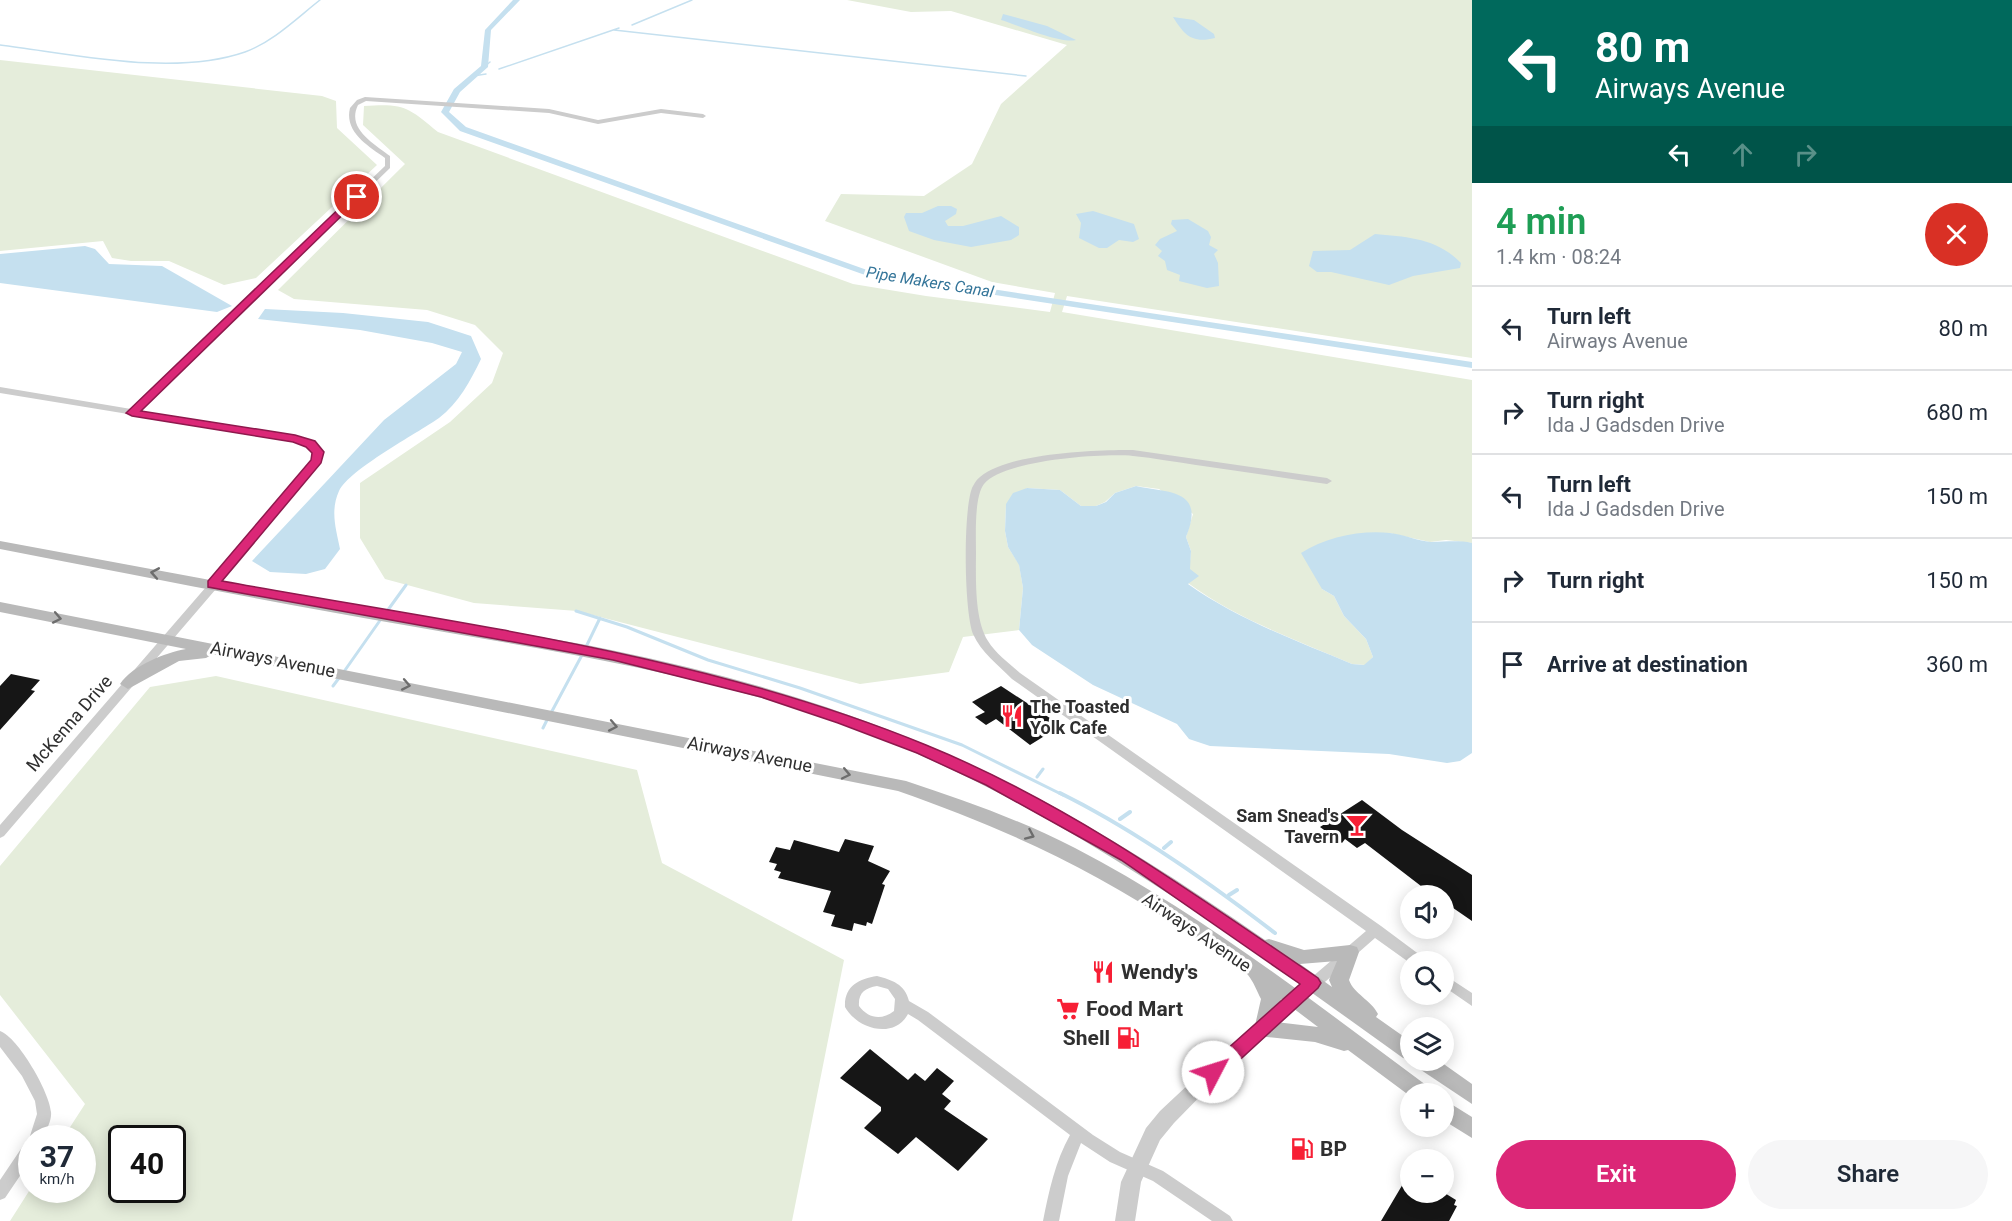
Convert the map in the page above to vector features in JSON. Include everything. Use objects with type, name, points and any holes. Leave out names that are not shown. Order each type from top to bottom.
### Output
[{"type":"main road","name":"Airways Avenue","points":[[0,545],[585,651],[764,693],[844,719],[922,749],[991,781],[1081,829],[1126,856],[1248,938],[1400,1045]]},
{"type":"main road","name":"Airways Avenue","points":[[0,607],[551,714],[900,785],[971,809],[1033,836],[1107,873],[1153,901],[1296,999],[1408,1083]]},
{"type":"main road","points":[[128,684],[165,659],[195,652],[282,661]]},
{"type":"main road","points":[[1248,938],[1304,958],[1350,952],[1339,980],[1341,985],[1400,1042]]},
{"type":"main road","points":[[1255,971],[1271,998],[1264,1030],[1300,1030],[1329,1036],[1368,1053]]},
{"type":"main road","name":"Airways Avenue","points":[[1437,1071],[1472,1095]]},
{"type":"main road","points":[[1454,1116],[1472,1129]]},
{"type":"street","points":[[0,390],[132,413],[388,167],[388,157],[358,134],[352,114],[352,106],[356,101],[365,99],[549,111],[598,122],[661,111],[703,116]]},
{"type":"street","name":"McKenna Drive","points":[[0,833],[316,461],[318,452],[310,444],[295,438],[132,413]]},
{"type":"street","points":[[1327,481],[1143,454],[1103,451],[1004,468],[987,476],[978,485],[976,494],[972,578],[974,614],[978,632],[985,645],[1016,676],[1404,951]]},
{"type":"street","points":[[1125,1221],[1136,1166],[1154,1134],[1167,1117],[1264,1030],[1312,983],[1376,930]]},
{"type":"street","points":[[1454,987],[1472,1000]]},
{"type":"street","points":[[904,1005],[923,1016],[1079,1133],[1115,1157],[1158,1176],[1225,1221]]},
{"type":"street","points":[[0,1037],[15,1054],[37,1089],[44,1113],[40,1125]]},
{"type":"street","points":[[1051,1221],[1058,1184],[1069,1149],[1079,1133]]},
{"type":"street","points":[[0,1193],[18,1166]]},
{"type":"green space","points":[[847,0],[1472,0],[1472,358],[1067,296],[1062,312],[1472,380],[1472,543],[1446,540],[1430,542],[1389,533],[1322,589],[1334,596],[1344,616],[1366,639],[1373,657],[1365,665],[1352,664],[1267,628],[1227,608],[1188,583],[1191,551],[1186,537],[1193,514],[1159,489],[1136,486],[1115,493],[1096,506],[1081,506],[1060,490],[1027,488],[1006,505],[1005,531],[1008,547],[1019,564],[1023,588],[1019,630],[963,637],[949,672],[860,684],[577,611],[474,603],[385,579],[360,538],[360,483],[450,422],[492,383],[503,353],[475,325],[427,310],[294,299],[278,290],[405,164],[363,125],[364,106],[397,106],[412,112],[438,132],[853,284],[1050,312],[1055,293],[992,282],[825,221],[841,194],[924,196],[972,164],[1001,104],[1067,45],[951,11],[911,12]]},
{"type":"green space","points":[[0,60],[322,96],[336,101],[337,128],[377,165],[256,278],[224,285],[169,261],[131,261],[112,258],[103,241],[0,251]]},
{"type":"green space","points":[[216,676],[637,770],[662,863],[844,960],[792,1221],[10,1221],[21,1203],[96,1203],[96,1125],[71,1125],[85,1104],[0,995],[0,866],[150,687]]},
{"type":"water","points":[[1003,14],[1047,26],[1076,40],[1050,37],[1001,20]]},
{"type":"water","points":[[1173,17],[1194,20],[1214,34],[1215,38],[1200,40],[1189,36]]},
{"type":"water","points":[[938,206],[951,206],[957,209],[956,214],[945,221],[948,226],[963,226],[1001,216],[1019,227],[1019,235],[1011,240],[971,247],[934,240],[909,231],[904,217],[906,213],[922,213]]},
{"type":"water","points":[[1093,211],[1134,224],[1139,239],[1133,242],[1119,240],[1107,248],[1099,248],[1079,238],[1081,223],[1076,214]]},
{"type":"water","points":[[1188,219],[1208,231],[1211,237],[1209,245],[1218,250],[1214,254],[1218,263],[1219,286],[1207,288],[1179,281],[1180,275],[1167,270],[1165,261],[1158,256],[1162,251],[1155,245],[1160,239],[1177,231],[1171,224],[1172,220]]},
{"type":"water","points":[[1375,234],[1421,240],[1442,248],[1461,263],[1460,268],[1413,276],[1389,285],[1331,272],[1317,272],[1309,266],[1313,251],[1350,250]]},
{"type":"water","points":[[85,246],[95,249],[109,264],[162,266],[232,306],[217,312],[0,283],[0,254]]},
{"type":"water","points":[[265,309],[343,313],[428,322],[471,336],[481,359],[463,391],[446,412],[369,462],[346,482],[339,491],[335,506],[340,549],[325,569],[306,574],[270,572],[252,561],[384,420],[456,364],[462,352],[432,343],[360,330],[258,319]]},
{"type":"water","points":[[1136,486],[1172,493],[1188,502],[1191,521],[1186,537],[1191,551],[1190,569],[1199,576],[1188,584],[1247,619],[1352,664],[1364,665],[1373,657],[1366,639],[1344,616],[1334,596],[1322,589],[1301,553],[1332,539],[1379,532],[1431,542],[1472,543],[1472,753],[1460,761],[1447,763],[1389,754],[1210,746],[1189,739],[1177,724],[1093,685],[1032,645],[1019,630],[1023,588],[1019,565],[1008,547],[1005,531],[1006,504],[1013,493],[1027,488],[1060,490],[1081,506],[1096,506],[1106,502],[1115,493]]},
{"type":"building","points":[[11,674],[40,680],[31,690],[35,691],[0,730],[0,686]]},
{"type":"building","name":"The Toasted Yolk Cafe","points":[[1001,686],[1059,724],[1056,725],[1059,727],[1030,745],[996,719],[986,725],[975,717],[985,712],[972,702]]},
{"type":"building","points":[[1362,800],[1402,830],[1472,875],[1472,921],[1454,909],[1454,885],[1420,885],[1365,843],[1357,848],[1345,839],[1342,843],[1320,827]]},
{"type":"building","points":[[845,839],[874,846],[868,861],[890,871],[882,884],[885,885],[872,924],[867,922],[866,926],[854,923],[852,931],[831,926],[835,915],[823,912],[831,891],[778,878],[781,872],[774,870],[777,864],[769,862],[776,847],[790,850],[794,840],[839,852]]},
{"type":"building","points":[[870,1049],[908,1080],[915,1073],[925,1081],[937,1068],[954,1081],[942,1094],[951,1101],[944,1109],[988,1139],[958,1171],[916,1137],[898,1154],[864,1128],[881,1111],[881,1107],[840,1078]]},
{"type":"building","points":[[1400,1189],[1400,1203],[1454,1203],[1454,1199],[1456,1200],[1454,1205],[1457,1206],[1449,1221],[1381,1221]]},
{"type":"waterway","points":[[0,45],[123,61],[187,63],[217,59],[255,48],[284,29],[320,0]]},
{"type":"waterway","name":"Pipe Makers Canal","points":[[517,0],[488,30],[484,67],[457,91],[445,112],[463,129],[865,272],[1472,365]]},
{"type":"waterway","points":[[632,25],[692,0]]},
{"type":"waterway","points":[[499,69],[619,28]]},
{"type":"waterway","points":[[614,30],[1026,76]]},
{"type":"waterway","name":"Pipe Makers Canal","points":[[486,74],[473,76],[490,62]]},
{"type":"waterway","points":[[385,614],[406,585]]},
{"type":"waterway","points":[[576,611],[600,618]]},
{"type":"waterway","points":[[585,649],[600,618]]},
{"type":"waterway","points":[[600,618],[708,660],[800,688],[962,745],[1063,795]]},
{"type":"waterway","points":[[343,673],[381,619]]},
{"type":"waterway","points":[[551,713],[582,655]]},
{"type":"waterway","points":[[333,686],[339,678]]},
{"type":"waterway","points":[[543,728],[548,718]]},
{"type":"waterway","points":[[1037,777],[1043,769]]},
{"type":"waterway","points":[[1060,793],[1088,807],[1170,858],[1275,933]]},
{"type":"waterway","points":[[1120,819],[1130,812]]},
{"type":"waterway","points":[[1164,848],[1171,842]]},
{"type":"waterway","points":[[1229,895],[1237,890]]},
{"type":"place","name":"The Toasted Yolk Cafe","points":[[1012,716]]},
{"type":"place","name":"Sam Snead's Tavern","points":[[1357,825]]},
{"type":"place","name":"Wendy's","points":[[1103,972]]},
{"type":"place","name":"Food Mart","points":[[1068,1009]]},
{"type":"place","name":"Shell","points":[[1128,1038]]},
{"type":"place","name":"BP","points":[[1302,1149]]},
{"type":"route","points":[[357,197],[189,355],[132,413],[295,438],[310,444],[318,452],[316,461],[236,559],[212,584],[613,656],[764,693],[844,719],[922,749],[991,781],[1126,856],[1312,983],[1264,1030],[1213,1072]]}]
